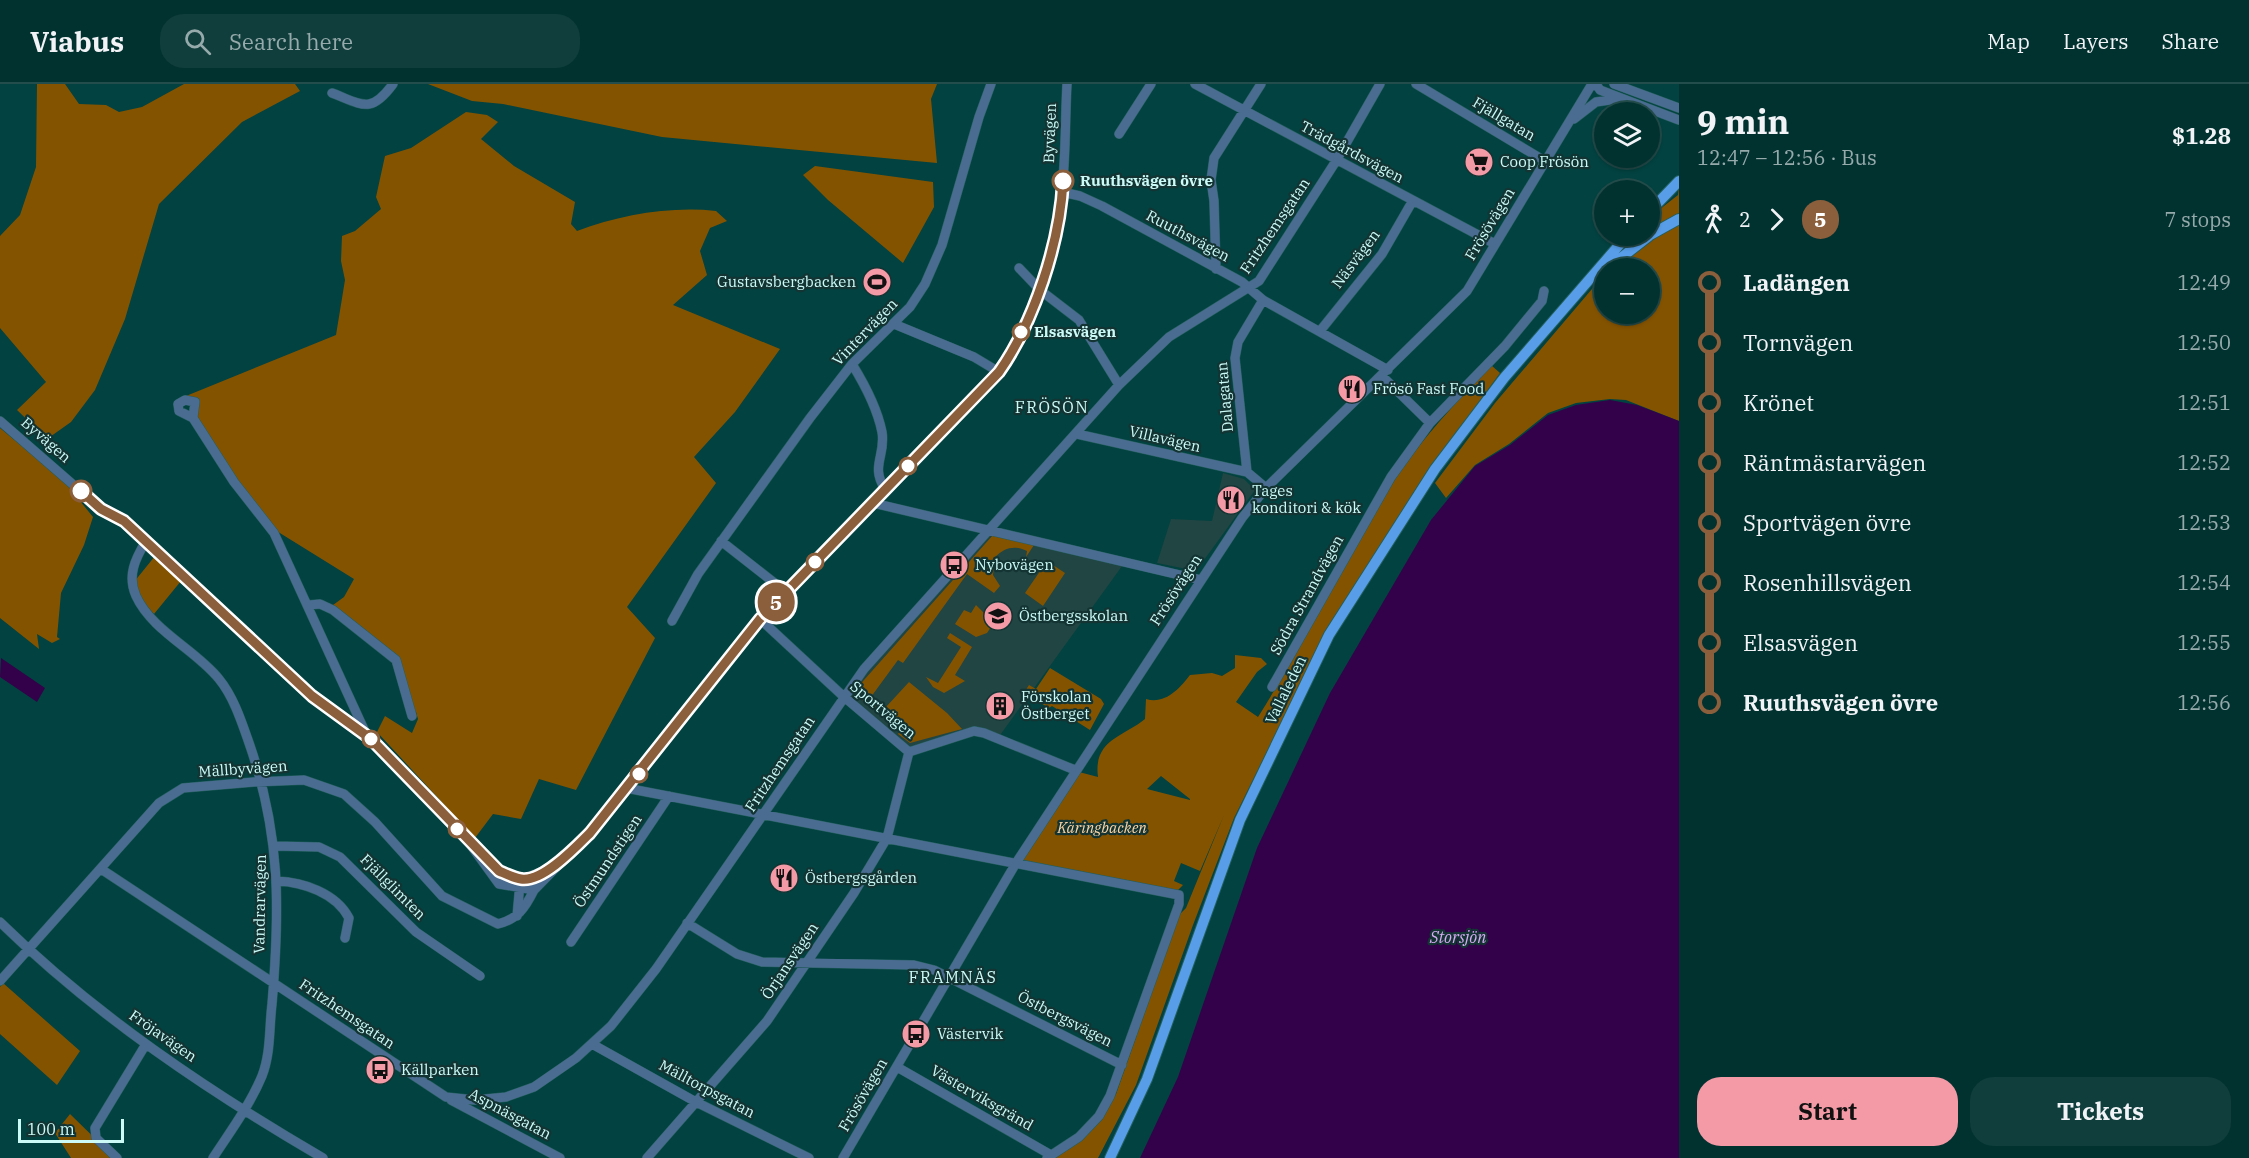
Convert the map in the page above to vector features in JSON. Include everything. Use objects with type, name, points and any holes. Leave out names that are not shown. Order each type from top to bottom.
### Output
[{"type":"main road","points":[[1660,201],[1679,181]]},
{"type":"main road","name":"Vallaleden","points":[[1660,229],[1679,219]]},
{"type":"main road","name":"Vallaleden","points":[[1110,1158],[1147,1079],[1240,819],[1329,635],[1435,469],[1504,378],[1619,246]]},
{"type":"main road","name":"Vallaleden","points":[[1621,258],[1636,246]]},
{"type":"main road","name":"Vallaleden","points":[[1583,288],[1594,279]]},
{"type":"street","points":[[332,93],[361,104],[375,103],[381,101],[393,84]]},
{"type":"street","name":"Vintervägen","points":[[672,621],[698,574],[721,541],[852,364],[910,307],[925,284],[942,246],[979,117],[991,84]]},
{"type":"street","name":"Byvägen","points":[[534,890],[590,833],[760,619],[999,372],[1008,359],[1040,290],[1055,236],[1062,192],[1067,84]]},
{"type":"street","points":[[1119,134],[1151,84]]},
{"type":"street","name":"Trädgårdsvägen","points":[[1195,84],[1495,244]]},
{"type":"street","points":[[1216,269],[1214,201],[1211,180],[1214,158],[1261,84]]},
{"type":"street","name":"Fritzhemsgatan","points":[[101,869],[446,1096],[475,1100],[506,1096],[534,1087],[558,1073],[592,1044],[629,1006],[764,815],[843,696],[988,530],[1119,385],[1169,337],[1250,289],[1259,281],[1336,161],[1380,84]]},
{"type":"street","name":"Fjällgatan","points":[[1416,84],[1545,161]]},
{"type":"street","points":[[1594,84],[1600,90],[1679,120]]},
{"type":"street","name":"Frösövägen","points":[[843,1158],[1016,863],[1075,770],[1121,707],[1242,518],[1266,488],[1467,291],[1594,84]]},
{"type":"street","points":[[1614,84],[1679,108]]},
{"type":"street","points":[[1626,84],[1640,94]]},
{"type":"street","points":[[1568,124],[1596,102],[1603,99],[1624,99]]},
{"type":"street","name":"Ruuthsvägen","points":[[1062,192],[1080,196],[1102,207],[1216,269],[1250,289],[1263,300],[1320,331],[1385,373],[1430,423]]},
{"type":"street","name":"Näsvägen","points":[[1320,331],[1382,254],[1412,201]]},
{"type":"street","points":[[1019,268],[1040,290],[1079,320],[1119,385]]},
{"type":"street","name":"Södra Strandvägen","points":[[1272,687],[1391,477],[1430,423],[1505,346],[1542,301],[1544,291]]},
{"type":"street","name":"Dalagatan","points":[[1247,472],[1235,358],[1238,342],[1263,300]]},
{"type":"street","points":[[894,324],[974,357],[999,372]]},
{"type":"street","points":[[852,364],[866,387],[882,432],[877,476],[885,489]]},
{"type":"street","points":[[193,418],[234,482],[271,528],[309,606],[348,698],[363,722],[367,736]]},
{"type":"street","name":"Byvägen","points":[[0,421],[101,509],[124,521],[312,696],[367,736],[424,792],[470,844],[499,871],[522,882],[558,865]]},
{"type":"street","name":"Villavägen","points":[[1077,434],[1247,472]]},
{"type":"street","points":[[1247,472],[1266,488]]},
{"type":"street","points":[[873,503],[1201,580]]},
{"type":"street","name":"Vandrarvägen","points":[[146,541],[133,565],[130,579],[136,597],[146,612],[219,679],[235,706],[262,782],[275,846],[277,881],[269,1047],[262,1076],[244,1110],[213,1158]]},
{"type":"street","points":[[721,541],[786,592]]},
{"type":"street","points":[[309,606],[320,604],[333,610],[396,660],[412,716]]},
{"type":"street","name":"Sportvägen","points":[[760,619],[843,696],[909,752],[974,731],[1075,770]]},
{"type":"street","name":"Örjansvägen","points":[[647,1158],[767,1021],[806,964],[887,838],[909,752]]},
{"type":"street","name":"Mällbyvägen","points":[[0,981],[159,803],[183,788],[304,780],[344,794],[375,822],[442,896],[498,924],[512,921],[517,916]]},
{"type":"street","points":[[626,788],[1179,894],[1179,904],[1122,1065],[1099,1116],[1079,1137],[1049,1156]]},
{"type":"street","name":"Östmundstigen","points":[[571,942],[669,796]]},
{"type":"street","name":"Fjällglimten","points":[[275,846],[319,848],[340,857],[416,932],[480,976]]},
{"type":"street","points":[[277,881],[307,885],[341,906],[349,918],[345,938]]},
{"type":"street","points":[[522,882],[534,890],[526,907],[517,916],[522,882]]},
{"type":"street","name":"Fröjavägen","points":[[0,922],[103,1012],[146,1044],[244,1110],[322,1158]]},
{"type":"street","name":"Östbergsvägen","points":[[687,923],[750,959],[806,964],[914,964],[950,975],[1122,1065]]},
{"type":"street","points":[[117,1158],[96,1138],[95,1128],[146,1044]]},
{"type":"street","name":"Mälltorpsgatan","points":[[592,1044],[696,1102],[809,1158]]},
{"type":"street","name":"Västerviksgränd","points":[[897,1066],[1049,1156]]},
{"type":"street","name":"Aspnäsgatan","points":[[446,1096],[560,1158]]},
{"type":"shaded area","points":[[1223,473],[1244,479],[1255,490],[1196,571],[1157,563],[1171,519],[1212,521]]},
{"type":"shaded area","name":"Östbergsskolan","points":[[988,530],[1125,562],[998,738],[984,733],[914,752],[843,696]]},
{"type":"green space","points":[[37,84],[65,84],[79,104],[106,105],[119,112],[142,107],[184,84],[295,84],[300,91],[242,122],[159,204],[125,319],[95,390],[71,422],[47,439],[17,410],[46,382],[0,328],[0,236],[20,215],[36,167]]},
{"type":"green space","points":[[428,84],[937,84],[931,99],[937,163],[662,137],[503,104],[472,101]]},
{"type":"green space","points":[[466,112],[487,115],[498,122],[481,139],[514,166],[575,202],[571,224],[577,231],[610,220],[645,213],[681,210],[716,211],[727,221],[710,228],[700,251],[707,275],[673,305],[780,349],[735,412],[694,457],[716,483],[627,607],[655,638],[576,790],[539,779],[521,819],[493,814],[475,838],[377,732],[385,716],[412,733],[418,719],[416,712],[404,701],[390,656],[333,605],[344,597],[354,579],[275,530],[236,481],[196,417],[186,396],[336,335],[345,280],[341,261],[342,236],[355,231],[381,209],[376,197],[385,156],[411,148]]},
{"type":"green space","points":[[815,166],[933,182],[934,207],[903,263],[828,200],[803,175]]},
{"type":"green space","points":[[1679,186],[1679,216],[1660,226],[1660,209],[1678,195]]},
{"type":"green space","points":[[1679,223],[1679,421],[1626,400],[1610,399],[1576,403],[1548,413],[1509,444],[1475,465],[1446,498],[1435,483],[1495,403],[1594,287],[1594,324],[1660,324],[1660,258],[1625,258],[1640,246],[1660,246],[1660,234]]},
{"type":"green space","name":"Käringbacken","points":[[1491,365],[1500,373],[1432,466],[1327,631],[1234,818],[1136,1085],[1098,1158],[1055,1158],[1090,1132],[1116,1094],[1179,915],[1186,908],[1224,815],[1200,871],[1181,863],[1174,881],[1183,885],[1176,892],[1022,862],[1079,772],[1098,777],[1100,755],[1105,747],[1145,719],[1146,699],[1159,700],[1166,697],[1177,690],[1190,675],[1212,673],[1222,676],[1235,668],[1235,655],[1261,658],[1267,664],[1257,672],[1236,702],[1258,717],[1392,484],[1426,437]],"holes":[[[1161,776],[1190,800],[1147,789]]]},
{"type":"green space","points":[[0,428],[63,480],[93,517],[84,545],[61,593],[57,637],[60,639],[52,643],[37,634],[39,649],[0,618]]},
{"type":"green space","points":[[993,535],[1034,545],[1026,557],[1027,551],[1014,548],[1006,549],[995,557],[993,575],[1000,586],[994,593],[967,574],[903,663],[898,660],[868,701],[879,709],[876,712],[855,694],[856,689]]},
{"type":"green space","points":[[155,556],[181,581],[154,614],[141,600],[134,582]]},
{"type":"green space","points":[[1047,561],[1065,573],[1043,606],[1025,593]]},
{"type":"green space","points":[[976,605],[988,617],[991,627],[987,633],[976,637],[955,624],[964,610],[971,613]]},
{"type":"green space","points":[[950,633],[972,647],[955,675],[965,681],[944,693],[933,687],[926,677],[938,683],[961,647],[947,638]]},
{"type":"green space","points":[[1050,668],[1101,699],[1104,704],[1090,730],[1052,706],[1049,708],[1024,693],[1029,685],[1036,689]]},
{"type":"green space","points":[[909,682],[947,713],[962,729],[910,743],[898,734],[901,729],[886,707]]},
{"type":"green space","points":[[3,983],[80,1051],[57,1085],[0,1034],[0,987]]},
{"type":"green space","points":[[70,1114],[115,1158],[71,1158],[55,1133]]},
{"type":"water","name":"Storsjön","points":[[1610,400],[1637,405],[1679,421],[1679,1158],[1140,1158],[1178,1077],[1257,848],[1330,693],[1431,520],[1475,466],[1510,445],[1548,415],[1576,405]]},
{"type":"water","points":[[1,658],[45,688],[37,702],[0,677]]},
{"type":"bus line","name":"5","points":[[81,491],[101,509],[124,521],[312,696],[371,739],[424,792],[470,844],[499,871],[521,880],[527,879],[558,865],[590,833],[633,782],[760,619],[999,372],[1008,359],[1040,290],[1055,236],[1063,181]]},
{"type":"place","name":"Coop Frösön","points":[[1479,162]]},
{"type":"place","name":"Ruuthsvägen övre","points":[[1063,181]]},
{"type":"place","name":"Gustavsbergbacken","points":[[877,282]]},
{"type":"place","name":"Elsasvägen","points":[[1021,332]]},
{"type":"place","name":"Frösö Fast Food","points":[[1352,389]]},
{"type":"place","name":"Tages konditori & kök","points":[[1231,500]]},
{"type":"place","name":"Nybovägen","points":[[954,565]]},
{"type":"place","name":"Östbergsskolan","points":[[998,616]]},
{"type":"place","name":"Förskolan Östberget","points":[[1000,706]]},
{"type":"place","name":"Östbergsgården","points":[[784,878]]},
{"type":"place","name":"Västervik","points":[[916,1034]]},
{"type":"place","name":"Källparken","points":[[380,1070]]},
{"type":"district","name":"FRÖSÖN","points":[[1052,407]]},
{"type":"district","name":"FRAMNÄS","points":[[953,977]]}]
